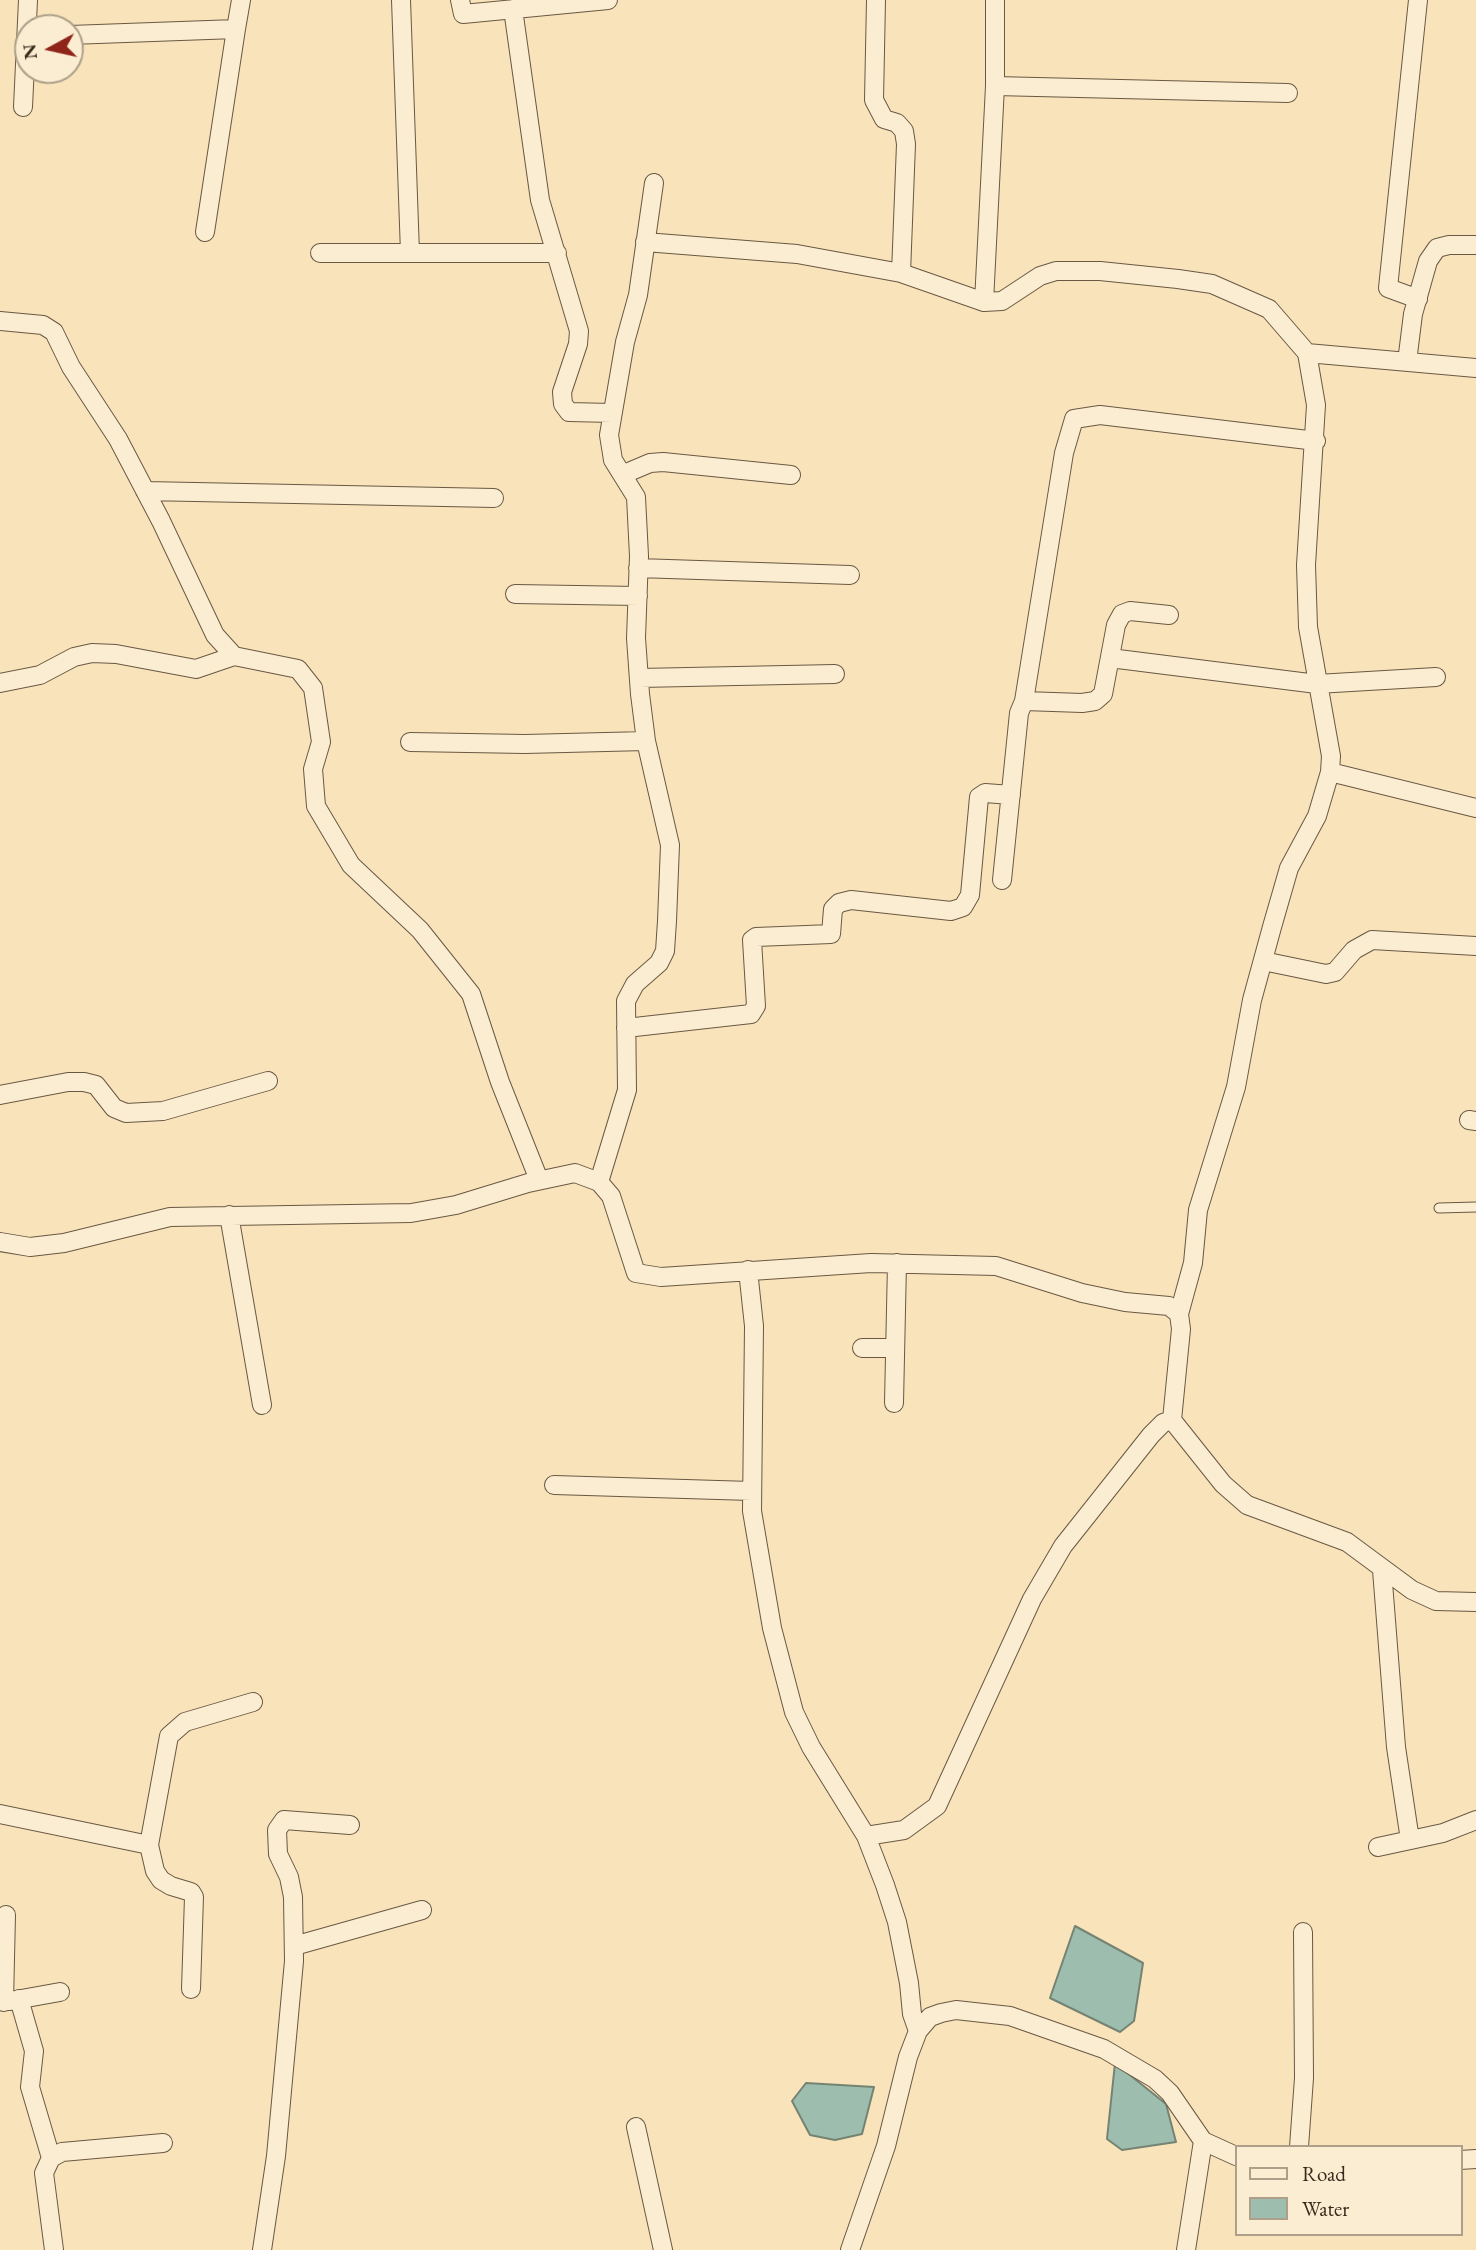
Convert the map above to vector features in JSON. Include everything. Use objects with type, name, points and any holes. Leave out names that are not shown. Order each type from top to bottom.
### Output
[{"type":"street","points":[[205,232],[241,0]]},
{"type":"street","points":[[401,0],[410,253]]},
{"type":"street","points":[[460,0],[463,13],[608,0]]},
{"type":"street","points":[[876,0],[874,100],[884,119],[897,123],[904,131],[906,144],[901,273]]},
{"type":"street","points":[[984,302],[995,86],[995,0]]},
{"type":"street","points":[[1418,0],[1388,288],[1418,299]]},
{"type":"street","points":[[513,9],[540,200],[579,331],[578,344],[562,392],[563,404],[569,412],[612,413]]},
{"type":"street","points":[[84,34],[236,29]]},
{"type":"street","points":[[23,107],[24,84]]},
{"type":"street","points":[[995,86],[1288,93]]},
{"type":"street","points":[[599,1182],[627,1090],[626,1001],[635,984],[659,963],[665,951],[667,921],[670,845],[646,741],[639,678],[636,497],[613,460],[609,435],[625,342],[638,295],[654,183]]},
{"type":"street","points":[[645,242],[797,254],[901,273],[984,302],[1002,301],[1040,276],[1056,271],[1100,271],[1212,284],[1269,309],[1307,353],[1316,405],[1316,441],[1306,589],[1317,684],[1331,756],[1330,772],[1317,816],[1289,868],[1252,1000],[1236,1087],[1198,1210],[1193,1263],[1179,1314],[1181,1329],[1172,1420],[1206,1464],[1247,1505],[1347,1542],[1382,1570],[1436,1601],[1476,1602]]},
{"type":"street","points":[[1408,362],[1418,299],[1428,261],[1437,248],[1476,245]]},
{"type":"street","points":[[320,253],[557,253]]},
{"type":"street","points":[[0,321],[43,325],[54,332],[71,366],[118,439],[215,635],[234,656]]},
{"type":"street","points":[[1307,353],[1476,368]]},
{"type":"street","points":[[1002,880],[1019,713],[1024,701],[1064,453],[1074,419],[1100,415],[1316,441]]},
{"type":"street","points":[[624,474],[650,463],[663,462],[791,475]]},
{"type":"street","points":[[145,491],[495,498]]},
{"type":"street","points":[[638,568],[850,575]]},
{"type":"street","points":[[515,594],[638,596]]},
{"type":"street","points":[[1024,701],[1082,704],[1095,701],[1103,694],[1116,625],[1122,614],[1130,611],[1169,615]]},
{"type":"street","points":[[0,683],[40,675],[74,657],[92,653],[116,654],[196,668],[234,656],[298,668],[313,688],[321,742],[313,769],[316,806],[351,865],[420,930],[471,994],[500,1082],[540,1180]]},
{"type":"street","points":[[1111,659],[1317,684],[1436,677]]},
{"type":"street","points":[[639,678],[835,674]]},
{"type":"street","points":[[410,742],[525,744],[646,741]]},
{"type":"street","points":[[1330,772],[1476,808]]},
{"type":"street","points":[[626,1028],[751,1014],[756,1006],[752,940],[756,937],[831,934],[833,909],[839,903],[851,900],[951,911],[963,907],[970,895],[979,797],[985,793],[1011,795]]},
{"type":"street","points":[[1263,961],[1326,974],[1335,972],[1354,950],[1372,940],[1476,946]]},
{"type":"street","points":[[0,1095],[68,1082],[84,1082],[96,1085],[114,1108],[126,1113],[151,1112],[221,1096],[268,1081]]},
{"type":"street","points":[[0,1242],[30,1247],[64,1242],[170,1217],[411,1213],[456,1205],[540,1180],[575,1173],[599,1182],[611,1196],[636,1273],[662,1277],[801,1265],[897,1263],[996,1266],[1082,1293],[1125,1302],[1169,1306],[1179,1314]]},
{"type":"street","points":[[229,1215],[262,1405]]},
{"type":"street","points":[[894,1403],[897,1263]]},
{"type":"street","points":[[748,1270],[754,1326],[752,1511],[772,1628],[794,1712],[811,1746],[866,1836],[897,1922],[912,2014],[918,2031]]},
{"type":"street","points":[[862,1348],[894,1348]]},
{"type":"street","points":[[866,1836],[904,1830],[937,1806],[1032,1599],[1063,1546],[1151,1435],[1163,1423],[1172,1420]]},
{"type":"street","points":[[554,1485],[751,1491]]},
{"type":"street","points":[[1382,1570],[1396,1747],[1409,1840]]},
{"type":"street","points":[[191,1989],[194,1897],[191,1892],[160,1880],[149,1845],[169,1736],[185,1723],[253,1702]]},
{"type":"street","points":[[0,1814],[149,1845]]},
{"type":"street","points":[[262,2250],[277,2143],[294,1947],[293,1897],[289,1877],[278,1854],[277,1830],[284,1820],[350,1825]]},
{"type":"street","points":[[1378,1847],[1443,1833],[1476,1820]]},
{"type":"street","points":[[294,1947],[422,1910]]},
{"type":"street","points":[[6,1915],[8,2001],[34,2051],[30,2087],[51,2158]]},
{"type":"street","points":[[1299,2145],[1304,2078],[1303,1931]]},
{"type":"street","points":[[8,2001],[60,1992]]},
{"type":"street","points":[[850,2250],[873,2191],[899,2085],[918,2031],[930,2017],[956,2010],[1010,2017],[1045,2026],[1104,2049],[1155,2079],[1170,2093],[1203,2141],[1234,2155]]},
{"type":"street","points":[[636,2127],[663,2250]]},
{"type":"street","points":[[1185,2250],[1203,2141]]},
{"type":"street","points":[[54,2250],[44,2173],[51,2158],[62,2152],[163,2143]]},
{"type":"lane","points":[[1439,1208],[1476,1207]]},
{"type":"water","points":[[1075,1926],[1143,1963],[1134,2021],[1120,2032],[1050,1998]]},
{"type":"water","points":[[1115,2063],[1166,2104],[1176,2142],[1122,2150],[1107,2139]]},
{"type":"water","points":[[806,2083],[874,2087],[862,2134],[835,2140],[810,2135],[792,2101]]}]
